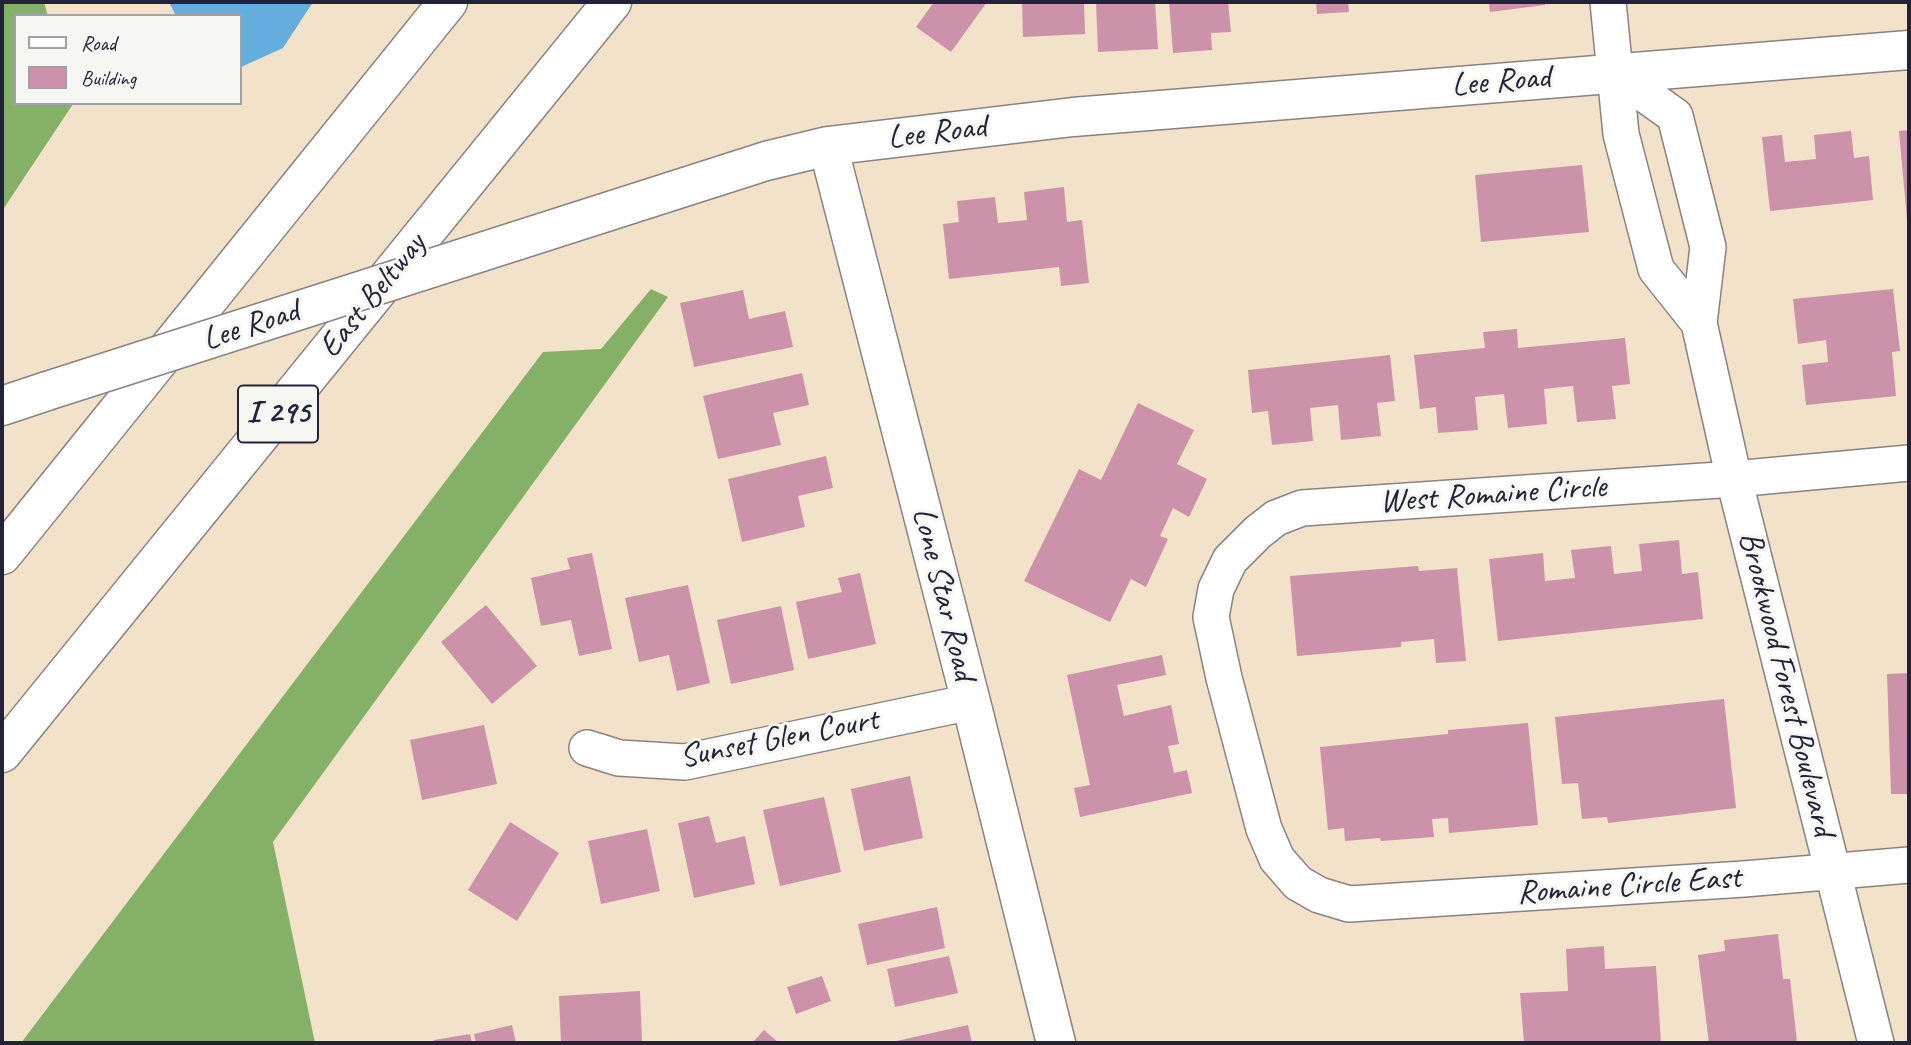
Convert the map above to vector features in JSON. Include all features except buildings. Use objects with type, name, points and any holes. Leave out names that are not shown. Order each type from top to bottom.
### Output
[{"type":"main road","points":[[2,555],[448,2]]},
{"type":"main road","name":"East Beltway","points":[[2,753],[612,2]]},
{"type":"main road","points":[[554,74],[631,2]]},
{"type":"main road","name":"Lee Road","points":[[2,406],[766,161],[828,146],[1073,117],[1909,50]]},
{"type":"main road","name":"Lone Star Road","points":[[828,146],[1056,1043]]},
{"type":"street","name":"Brookwood Forest Boulevard","points":[[1608,2],[1621,134],[1656,269],[1699,323]]},
{"type":"street","name":"Brookwood Forest Boulevard","points":[[1615,73],[1675,116],[1708,247],[1699,323],[1734,479],[1876,1043]]},
{"type":"street","name":"West Romaine Circle","points":[[1349,905],[1319,895],[1298,883],[1277,859],[1264,830],[1224,678],[1211,617],[1216,589],[1230,560],[1258,532],[1276,518],[1302,508],[1734,479],[1909,463]]},
{"type":"street","name":"Sunset Glen Court","points":[[587,748],[619,758],[685,762],[971,702]]},
{"type":"street","name":"Romaine Circle East","points":[[1349,905],[1744,879],[1909,865]]},
{"type":"green space","points":[[2,2],[44,2],[47,14],[14,14],[14,105],[72,105],[2,211]]},
{"type":"green space","points":[[651,289],[668,297],[273,842],[315,1043],[21,1043],[543,352],[601,349]]},
{"type":"water","points":[[169,2],[313,2],[283,48],[242,67],[242,14],[175,14]]}]
